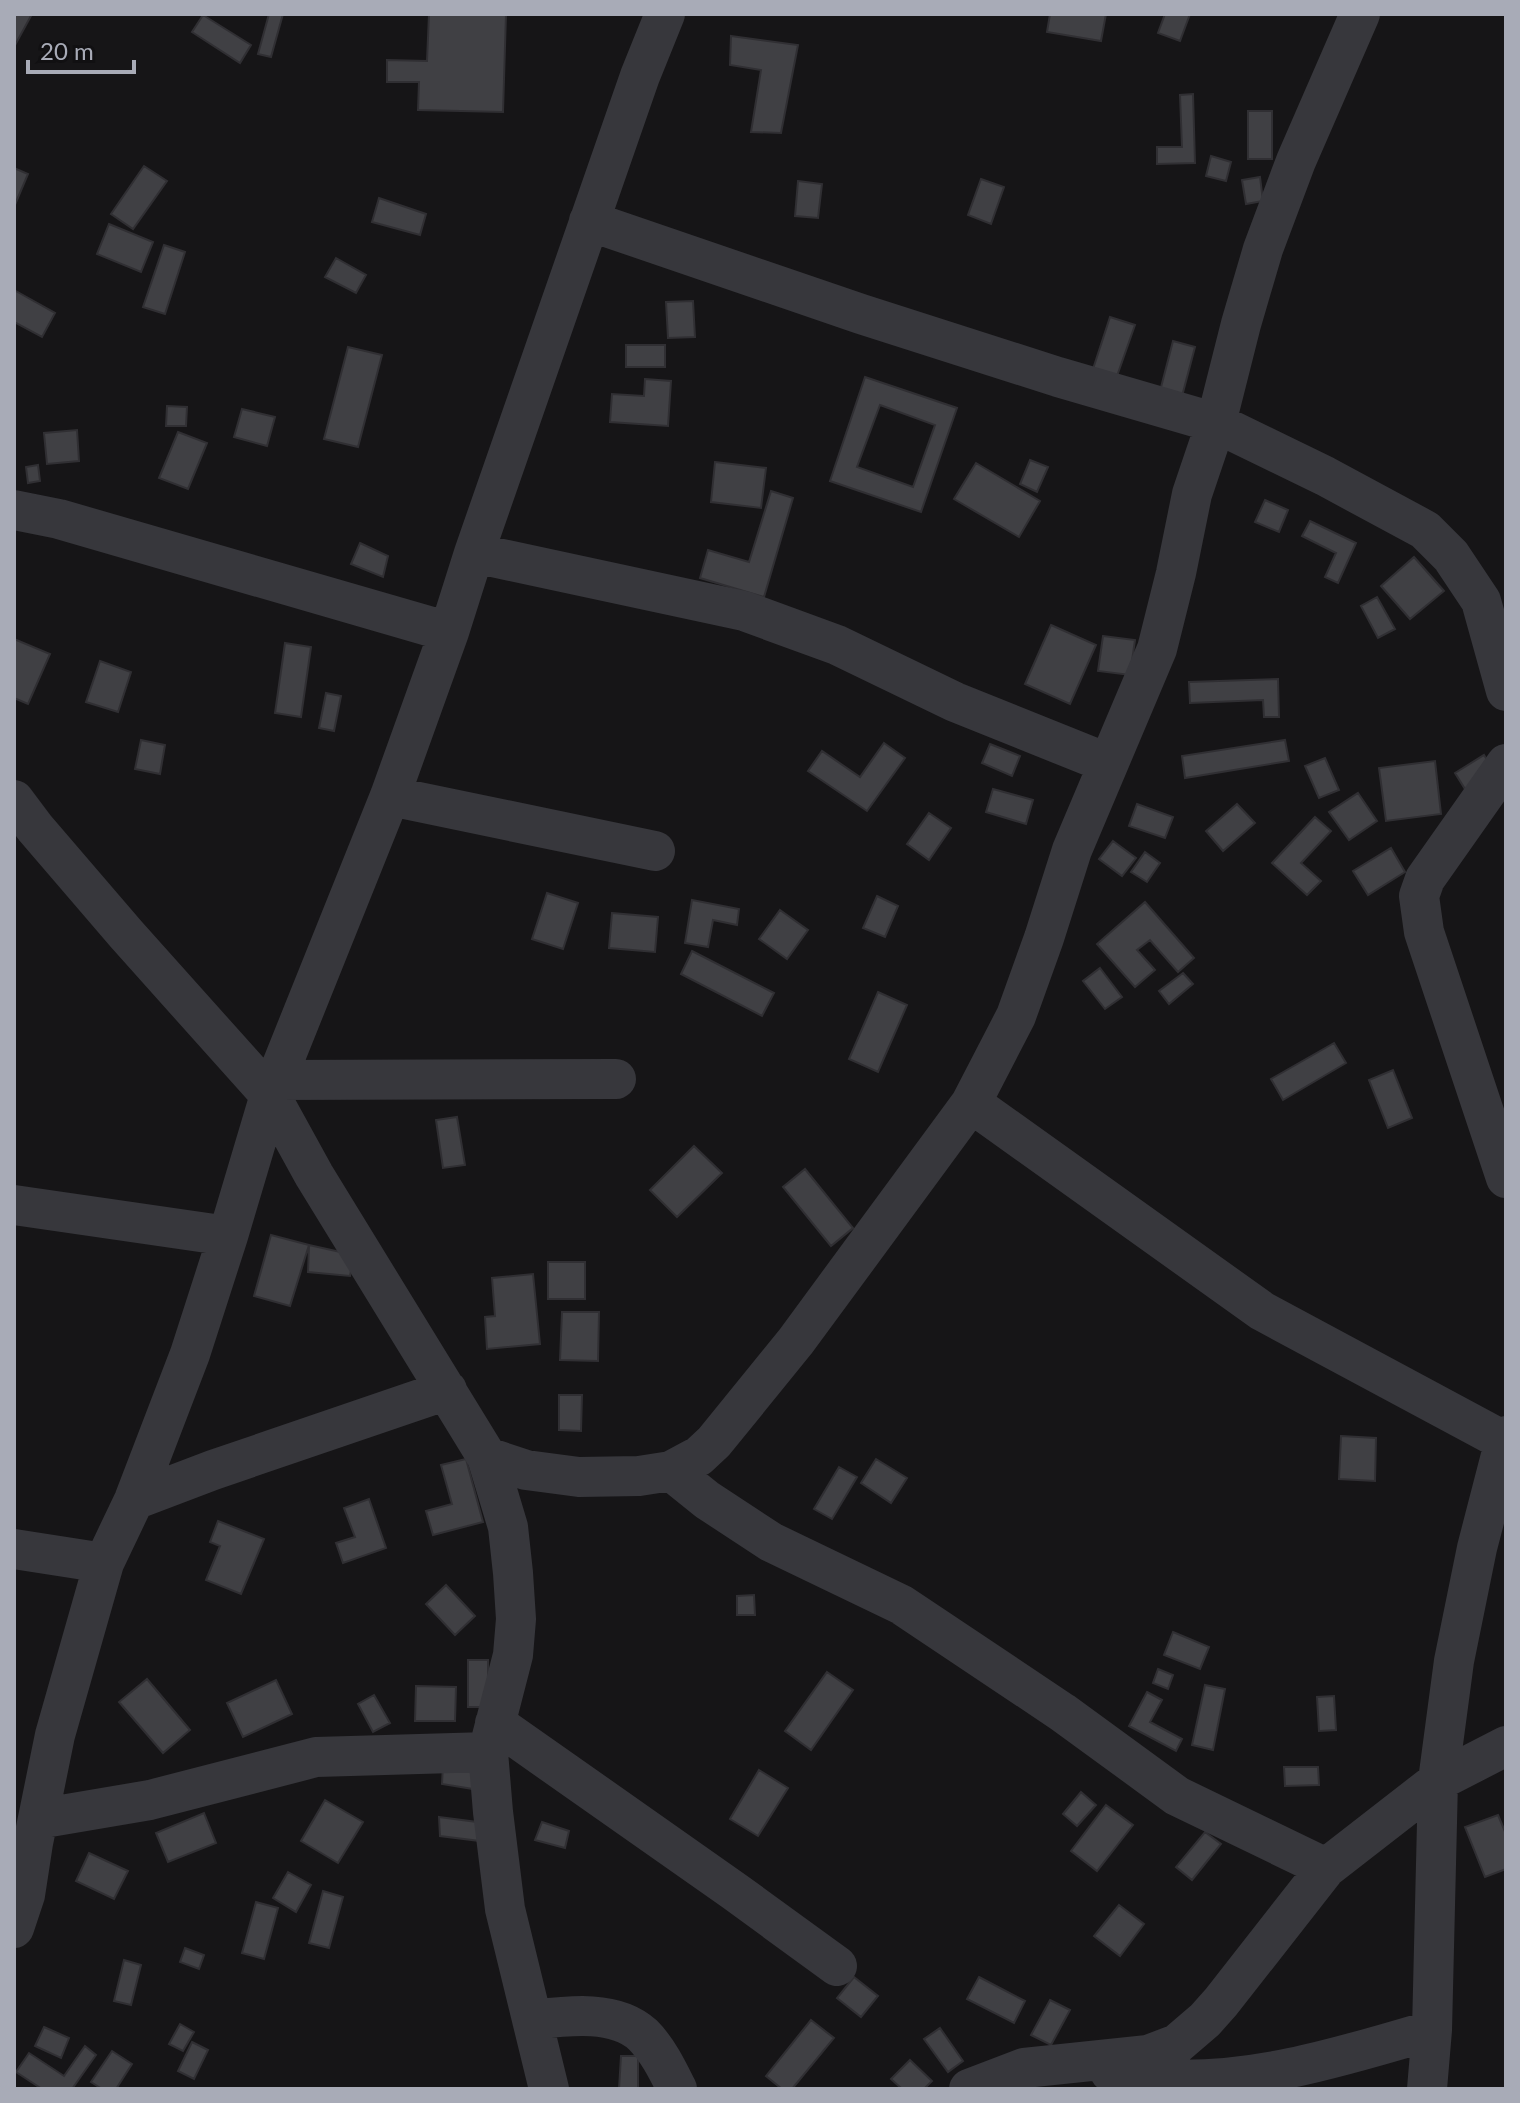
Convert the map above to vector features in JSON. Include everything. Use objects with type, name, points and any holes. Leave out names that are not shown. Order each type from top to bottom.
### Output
[{"type":"street","points":[[14,1928],[25,1895],[55,1735],[104,1563],[134,1500],[190,1354],[273,1087],[390,796],[589,221],[665,14]]},
{"type":"street","points":[[487,1457],[526,1470],[579,1477],[639,1476],[671,1471],[699,1456],[714,1442],[796,1341],[971,1103],[1016,1016],[1072,850],[1157,649],[1192,494],[1216,423],[1263,249],[1296,161],[1360,14]]},
{"type":"street","points":[[589,221],[861,314],[1058,377],[1216,423],[1325,476],[1425,530],[1451,556],[1481,601],[1506,691]]},
{"type":"street","points":[[14,510],[59,519],[449,632]]},
{"type":"street","points":[[474,553],[744,611],[837,645],[955,702],[1107,763]]},
{"type":"street","points":[[1506,764],[1425,879],[1419,896],[1424,932],[1506,1178]]},
{"type":"street","points":[[390,796],[655,851]]},
{"type":"street","points":[[14,800],[126,934],[273,1087],[346,1228],[487,1457],[508,1527],[516,1619],[513,1655],[492,1738],[493,1812],[505,1909],[549,2089]]},
{"type":"street","points":[[273,1087],[616,1079]]},
{"type":"street","points":[[971,1103],[1262,1311],[1505,1439],[1477,1548],[1454,1661],[1438,1781],[1432,2030],[1427,2089]]},
{"type":"street","points":[[14,1205],[228,1236]]},
{"type":"street","points":[[134,1500],[447,1390]]},
{"type":"street","points":[[671,1471],[707,1500],[771,1542],[902,1605],[1062,1712],[1177,1796],[1326,1868]]},
{"type":"street","points":[[14,1549],[104,1563]]},
{"type":"street","points":[[38,1819],[150,1800],[316,1757],[492,1738],[734,1891],[837,1966]]},
{"type":"street","points":[[969,2089],[1024,2068],[1148,2055],[1177,2044],[1221,2002],[1326,1868],[1438,1781],[1506,1746]]},
{"type":"street","points":[[532,2020],[581,2015],[616,2021],[642,2034],[664,2063],[677,2089]]},
{"type":"street","points":[[1079,2062],[1125,2076],[1183,2080],[1238,2076],[1325,2061],[1432,2030]]},
{"type":"building","points":[[14,14],[32,14],[14,47]]},
{"type":"building","points":[[269,14],[283,14],[271,57],[258,54]]},
{"type":"building","points":[[429,14],[506,14],[503,112],[418,110],[419,82],[387,82],[387,60],[427,61]]},
{"type":"building","points":[[1050,14],[1106,14],[1101,41],[1047,32]]},
{"type":"building","points":[[1165,14],[1190,14],[1180,41],[1158,33]]},
{"type":"building","points":[[203,15],[251,45],[240,63],[192,32]]},
{"type":"building","points":[[731,36],[798,45],[781,133],[751,132],[761,70],[730,65]]},
{"type":"building","points":[[1193,94],[1195,163],[1157,164],[1157,147],[1182,147],[1180,95]]},
{"type":"building","points":[[1248,111],[1272,111],[1272,159],[1248,159]]},
{"type":"building","points":[[1211,156],[1231,162],[1226,181],[1206,176]]},
{"type":"building","points":[[144,166],[167,181],[133,229],[111,214]]},
{"type":"building","points":[[14,168],[28,174],[14,207]]},
{"type":"building","points":[[1260,177],[1263,201],[1246,204],[1242,180]]},
{"type":"building","points":[[981,179],[1004,187],[991,224],[968,215]]},
{"type":"building","points":[[798,181],[822,184],[818,218],[795,216]]},
{"type":"building","points":[[379,198],[426,214],[420,235],[372,222]]},
{"type":"building","points":[[109,224],[153,242],[141,272],[97,254]]},
{"type":"building","points":[[164,245],[185,252],[165,314],[143,307]]},
{"type":"building","points":[[336,258],[366,275],[356,293],[325,277]]},
{"type":"building","points":[[14,290],[55,313],[42,337],[14,322]]},
{"type":"building","points":[[693,301],[695,337],[668,338],[666,302]]},
{"type":"building","points":[[1110,317],[1135,325],[1117,376],[1093,369]]},
{"type":"building","points":[[1173,341],[1195,347],[1181,400],[1159,395]]},
{"type":"building","points":[[626,345],[665,345],[665,367],[626,367]]},
{"type":"building","points":[[348,347],[382,355],[358,447],[324,439]]},
{"type":"building","points":[[865,377],[957,408],[921,512],[830,481]],"holes":[[[880,405],[935,425],[913,487],[857,467]]]},
{"type":"building","points":[[645,379],[671,381],[668,426],[610,422],[612,394],[644,396]]},
{"type":"building","points":[[167,406],[187,407],[186,426],[166,426]]},
{"type":"building","points":[[242,409],[275,417],[267,446],[234,437]]},
{"type":"building","points":[[77,430],[79,461],[47,464],[44,433]]},
{"type":"building","points":[[178,432],[207,443],[188,489],[159,478]]},
{"type":"building","points":[[1030,460],[1048,467],[1037,492],[1020,484]]},
{"type":"building","points":[[715,462],[766,468],[761,508],[711,502]]},
{"type":"building","points":[[976,463],[1040,501],[1019,537],[954,499]]},
{"type":"building","points":[[38,465],[40,481],[28,483],[26,467]]},
{"type":"building","points":[[771,491],[793,498],[764,597],[700,578],[708,550],[749,562]]},
{"type":"building","points":[[1265,500],[1288,510],[1279,532],[1255,522]]},
{"type":"building","points":[[1310,521],[1356,543],[1338,583],[1325,577],[1336,553],[1302,536]]},
{"type":"building","points":[[360,543],[388,556],[383,577],[351,564]]},
{"type":"building","points":[[1414,557],[1444,591],[1410,619],[1381,586]]},
{"type":"building","points":[[1377,597],[1395,629],[1378,638],[1361,606]]},
{"type":"building","points":[[1051,625],[1096,645],[1070,704],[1025,684]]},
{"type":"building","points":[[1103,636],[1135,640],[1130,675],[1098,671]]},
{"type":"building","points":[[14,639],[50,654],[28,704],[14,698]]},
{"type":"building","points":[[285,643],[311,647],[301,717],[275,713]]},
{"type":"building","points":[[100,661],[131,672],[118,712],[86,702]]},
{"type":"building","points":[[1278,679],[1279,717],[1264,717],[1263,700],[1190,703],[1189,682]]},
{"type":"building","points":[[326,693],[341,696],[334,731],[319,728]]},
{"type":"building","points":[[141,740],[165,745],[160,774],[135,769]]},
{"type":"building","points":[[1285,740],[1289,761],[1185,778],[1182,756]]},
{"type":"building","points":[[884,743],[905,758],[867,811],[808,771],[822,751],[860,777]]},
{"type":"building","points":[[990,744],[1020,756],[1012,776],[982,763]]},
{"type":"building","points":[[1484,755],[1494,771],[1465,789],[1455,773]]},
{"type":"building","points":[[1325,758],[1339,790],[1319,798],[1305,766]]},
{"type":"building","points":[[1435,761],[1441,814],[1386,821],[1379,768]]},
{"type":"building","points":[[993,789],[1033,800],[1026,824],[986,812]]},
{"type":"building","points":[[1358,793],[1377,821],[1349,840],[1329,812]]},
{"type":"building","points":[[1137,804],[1173,817],[1165,838],[1129,826]]},
{"type":"building","points":[[1237,804],[1255,823],[1223,851],[1206,831]]},
{"type":"building","points":[[929,813],[951,828],[929,860],[907,844]]},
{"type":"building","points":[[1315,817],[1331,831],[1301,863],[1321,881],[1307,895],[1272,863]]},
{"type":"building","points":[[1113,841],[1136,858],[1122,876],[1099,859]]},
{"type":"building","points":[[1391,848],[1405,872],[1368,895],[1353,871]]},
{"type":"building","points":[[1145,852],[1160,863],[1147,882],[1131,872]]},
{"type":"building","points":[[547,893],[578,903],[563,949],[532,939]]},
{"type":"building","points":[[877,896],[898,906],[885,937],[863,928]]},
{"type":"building","points":[[692,900],[739,909],[737,925],[713,920],[708,947],[685,943]]},
{"type":"building","points":[[1145,902],[1194,958],[1178,972],[1150,940],[1137,950],[1155,970],[1135,987],[1097,944]]},
{"type":"building","points":[[780,910],[808,930],[787,959],[759,939]]},
{"type":"building","points":[[612,913],[658,917],[655,952],[609,948]]},
{"type":"building","points":[[692,951],[774,993],[762,1016],[681,974]]},
{"type":"building","points":[[1100,968],[1122,997],[1105,1009],[1083,981]]},
{"type":"building","points":[[1183,973],[1193,984],[1169,1004],[1159,991]]},
{"type":"building","points":[[878,992],[907,1005],[878,1072],[849,1059]]},
{"type":"building","points":[[1334,1043],[1346,1063],[1283,1100],[1271,1079]]},
{"type":"building","points":[[1393,1070],[1412,1118],[1388,1128],[1369,1080]]},
{"type":"building","points":[[457,1117],[465,1165],[443,1168],[436,1120]]},
{"type":"building","points":[[694,1146],[722,1173],[677,1217],[650,1190]]},
{"type":"building","points":[[805,1169],[853,1228],[831,1246],[783,1187]]},
{"type":"building","points":[[271,1235],[309,1245],[290,1306],[254,1296]]},
{"type":"building","points":[[309,1245],[354,1255],[350,1276],[308,1272]]},
{"type":"building","points":[[548,1262],[585,1262],[585,1299],[548,1299]]},
{"type":"building","points":[[533,1274],[540,1344],[487,1349],[485,1317],[495,1316],[492,1278]]},
{"type":"building","points":[[562,1312],[599,1312],[598,1361],[560,1360]]},
{"type":"building","points":[[559,1395],[582,1395],[581,1431],[559,1430]]},
{"type":"building","points":[[1341,1436],[1376,1438],[1375,1481],[1339,1479]]},
{"type":"building","points":[[466,1459],[483,1522],[433,1535],[426,1511],[452,1504],[441,1465]]},
{"type":"building","points":[[876,1459],[907,1478],[891,1503],[861,1483]]},
{"type":"building","points":[[839,1467],[857,1477],[832,1519],[814,1509]]},
{"type":"building","points":[[369,1499],[386,1548],[343,1563],[336,1543],[355,1537],[344,1508]]},
{"type":"building","points":[[218,1521],[264,1539],[241,1594],[206,1580],[220,1546],[210,1542]]},
{"type":"building","points":[[446,1585],[475,1616],[455,1635],[426,1604]]},
{"type":"building","points":[[754,1595],[755,1615],[737,1615],[737,1596]]},
{"type":"building","points":[[1173,1632],[1209,1647],[1200,1669],[1164,1655]]},
{"type":"building","points":[[468,1660],[488,1660],[488,1707],[468,1707]]},
{"type":"building","points":[[1158,1669],[1173,1675],[1168,1689],[1153,1683]]},
{"type":"building","points":[[827,1672],[853,1690],[811,1750],[785,1731]]},
{"type":"building","points":[[147,1679],[190,1730],[163,1753],[119,1702]]},
{"type":"building","points":[[276,1680],[292,1714],[243,1737],[227,1703]]},
{"type":"building","points":[[1205,1685],[1225,1689],[1213,1750],[1192,1745]]},
{"type":"building","points":[[416,1686],[456,1687],[455,1721],[415,1721]]},
{"type":"building","points":[[1147,1692],[1162,1700],[1150,1722],[1182,1739],[1176,1751],[1129,1726]]},
{"type":"building","points":[[374,1695],[390,1723],[373,1732],[358,1704]]},
{"type":"building","points":[[1334,1696],[1336,1730],[1319,1731],[1317,1697]]},
{"type":"building","points":[[443,1765],[475,1768],[473,1789],[442,1784]]},
{"type":"building","points":[[1284,1767],[1318,1767],[1319,1785],[1285,1786]]},
{"type":"building","points":[[759,1770],[788,1788],[758,1836],[730,1819]]},
{"type":"building","points":[[1081,1792],[1096,1805],[1077,1826],[1063,1814]]},
{"type":"building","points":[[325,1800],[363,1822],[338,1863],[301,1841]]},
{"type":"building","points":[[1106,1805],[1133,1825],[1097,1871],[1071,1851]]},
{"type":"building","points":[[204,1813],[216,1843],[168,1862],[156,1833]]},
{"type":"building","points":[[1498,1815],[1506,1834],[1506,1869],[1485,1877],[1465,1827]]},
{"type":"building","points":[[439,1817],[477,1822],[480,1841],[440,1836]]},
{"type":"building","points":[[542,1822],[569,1831],[565,1848],[535,1840]]},
{"type":"building","points":[[1205,1832],[1221,1844],[1192,1880],[1176,1867]]},
{"type":"building","points":[[89,1853],[128,1871],[114,1899],[76,1881]]},
{"type":"building","points":[[288,1872],[311,1885],[296,1912],[273,1898]]},
{"type":"building","points":[[323,1891],[343,1897],[329,1948],[309,1943]]},
{"type":"building","points":[[256,1902],[278,1908],[264,1959],[242,1953]]},
{"type":"building","points":[[1119,1905],[1144,1924],[1120,1956],[1094,1936]]},
{"type":"building","points":[[185,1948],[204,1955],[199,1969],[180,1962]]},
{"type":"building","points":[[124,1960],[141,1965],[131,2005],[114,2001]]},
{"type":"building","points":[[854,1977],[878,1996],[861,2017],[837,1998]]},
{"type":"building","points":[[979,1977],[1025,2001],[1014,2023],[967,1999]]},
{"type":"building","points":[[1050,2000],[1070,2010],[1051,2045],[1031,2035]]},
{"type":"building","points":[[811,2020],[834,2038],[792,2089],[782,2089],[766,2076]]},
{"type":"building","points":[[180,2024],[194,2032],[183,2051],[169,2044]]},
{"type":"building","points":[[44,2027],[69,2038],[61,2058],[35,2046]]},
{"type":"building","points":[[940,2028],[963,2061],[948,2072],[924,2039]]},
{"type":"building","points":[[192,2042],[208,2050],[194,2079],[178,2071]]},
{"type":"building","points":[[85,2046],[96,2055],[72,2089],[42,2089],[16,2072],[29,2053],[64,2076]]},
{"type":"building","points":[[112,2051],[132,2064],[116,2089],[102,2089],[91,2082]]},
{"type":"building","points":[[621,2056],[638,2056],[638,2089],[619,2089]]},
{"type":"building","points":[[910,2060],[932,2081],[924,2089],[902,2089],[891,2079]]}]
